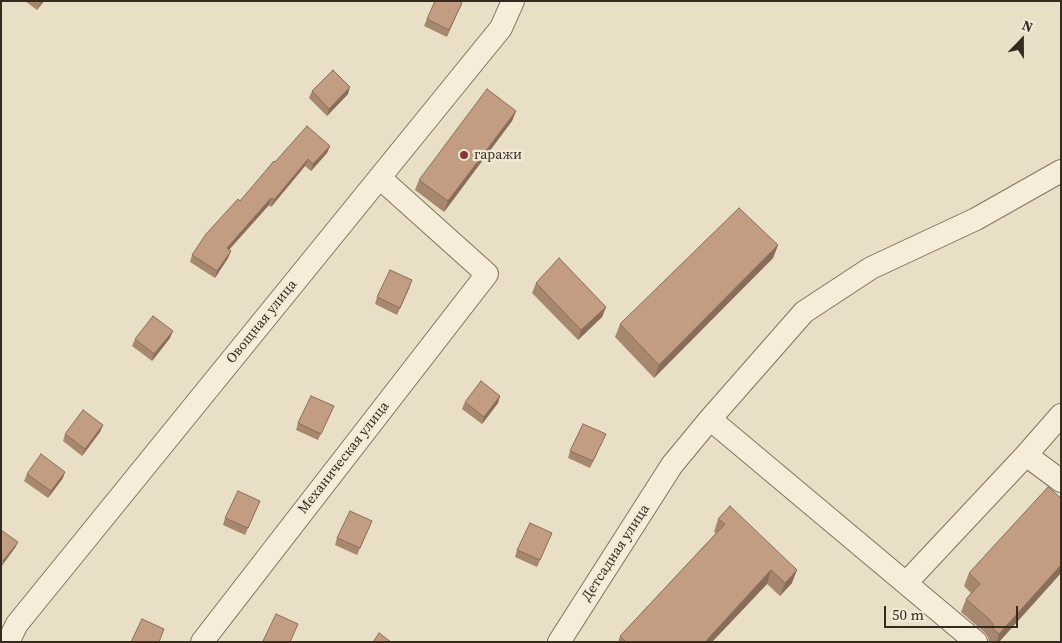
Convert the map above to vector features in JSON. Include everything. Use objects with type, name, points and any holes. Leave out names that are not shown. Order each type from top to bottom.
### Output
[{"type":"street","name":"Овощная улица","points":[[8,642],[17,624],[501,28],[513,1]]},
{"type":"street","name":"Детсадная улица","points":[[559,642],[672,465],[804,312],[871,268],[976,219],[1061,171]]},
{"type":"street","name":"Механическая улица","points":[[202,642],[486,274],[380,178]]},
{"type":"street","points":[[906,583],[1026,455],[1061,414]]},
{"type":"street","points":[[710,419],[976,642]]},
{"type":"street","points":[[1026,455],[1061,481]]},
{"type":"building","points":[[435,1],[459,1],[462,3],[449,30],[427,19]]},
{"type":"building","points":[[333,70],[350,87],[329,109],[312,91]]},
{"type":"building","name":"гаражи","points":[[487,89],[516,111],[448,201],[419,180]]},
{"type":"building","points":[[307,126],[330,146],[313,164],[308,159],[274,200],[271,198],[227,248],[231,251],[217,271],[192,255],[206,234],[238,199],[240,201]]},
{"type":"building","points":[[739,208],[778,245],[659,365],[620,324]]},
{"type":"building","points":[[559,258],[606,307],[581,330],[536,283]]},
{"type":"building","points":[[390,270],[412,280],[400,308],[377,297]]},
{"type":"building","points":[[153,316],[173,331],[154,354],[135,339]]},
{"type":"building","points":[[481,381],[500,396],[484,417],[465,402]]},
{"type":"building","points":[[311,396],[334,406],[321,434],[298,423]]},
{"type":"building","points":[[83,410],[103,425],[85,449],[65,434]]},
{"type":"building","points":[[583,424],[606,434],[593,461],[570,451]]},
{"type":"building","points":[[41,454],[65,472],[51,491],[27,474]]},
{"type":"building","points":[[1048,487],[1061,498],[1061,565],[999,634],[993,629],[993,624],[989,619],[966,599],[980,584],[969,573]]},
{"type":"building","points":[[238,491],[260,501],[248,528],[225,518]]},
{"type":"building","points":[[730,506],[797,570],[785,583],[771,570],[705,642],[626,642],[620,636],[725,524],[718,519]]},
{"type":"building","points":[[350,511],[372,521],[360,548],[337,538]]},
{"type":"building","points":[[530,523],[552,533],[540,560],[517,550]]},
{"type":"building","points":[[1,530],[18,542],[3,561],[1,560]]},
{"type":"building","points":[[276,614],[298,624],[290,642],[263,641]]},
{"type":"building","points":[[142,619],[164,629],[159,642],[131,642]]},
{"type":"building","points":[[379,633],[391,642],[373,642]]},
{"type":"place","name":"гаражи","points":[[464,155]]}]
